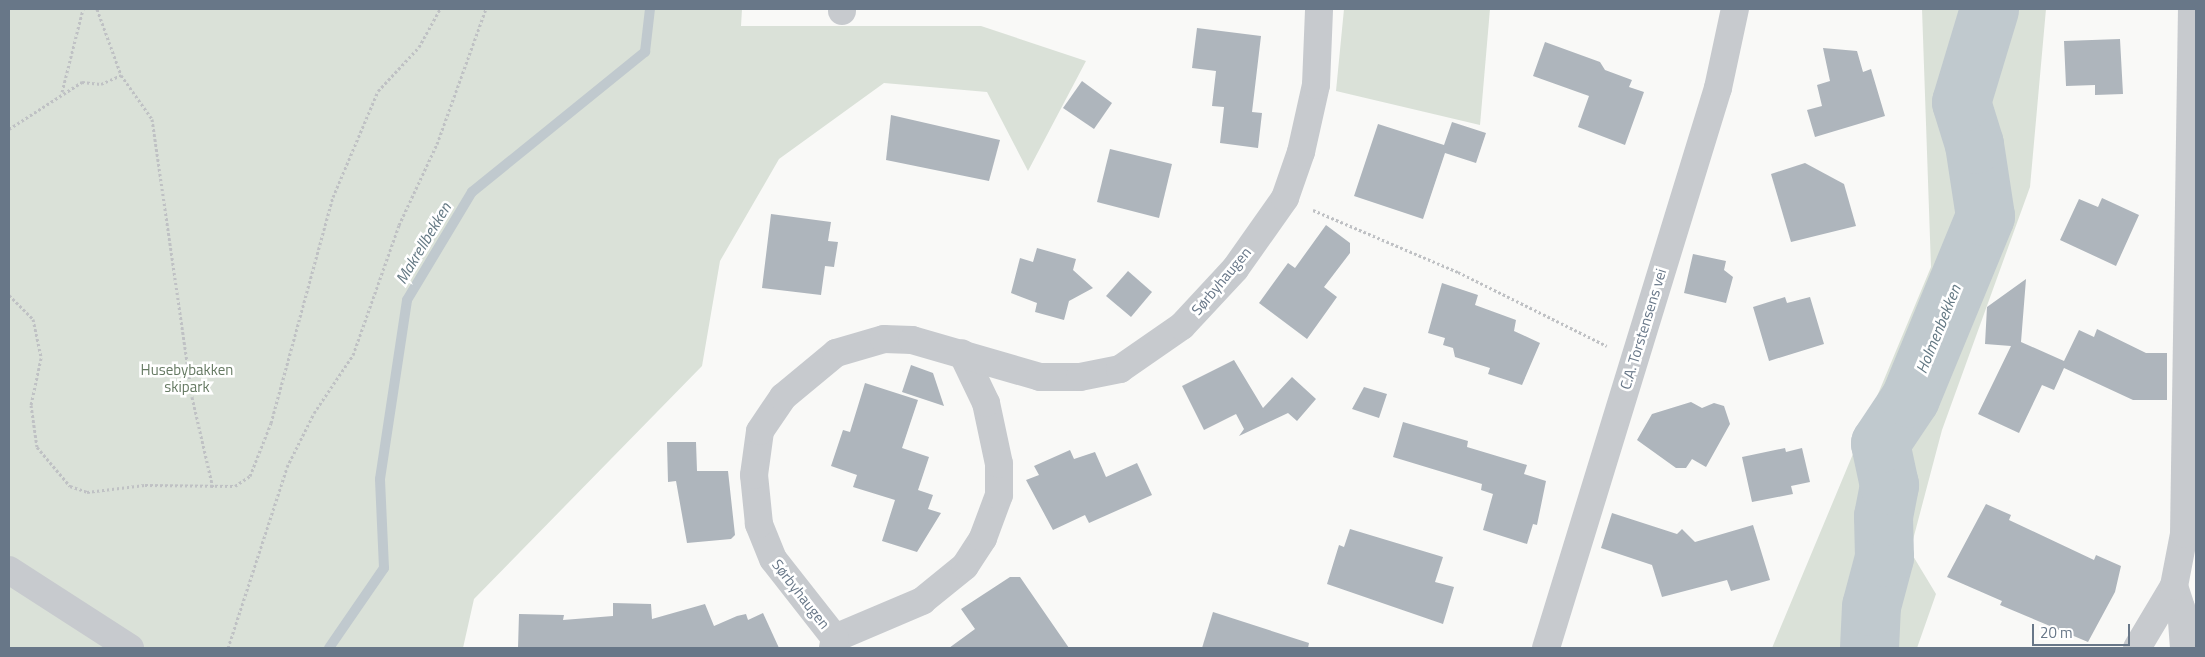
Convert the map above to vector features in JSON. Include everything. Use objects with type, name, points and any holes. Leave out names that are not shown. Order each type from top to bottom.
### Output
[{"type":"street","name":"Sørbyhaugen","points":[[962,353],[986,403],[999,464],[999,496],[983,538],[966,566],[922,601],[834,643],[773,559],[759,524],[754,475],[760,431],[783,397],[836,353],[884,338],[962,353],[1040,377],[1080,376],[1120,369],[1182,326],[1235,269],[1285,198],[1312,109],[1319,9]]},
{"type":"street","name":"C.A. Torstensens vei","points":[[1546,648],[1632,358],[1718,88],[1735,9]]},
{"type":"street","points":[[2137,648],[2174,586],[2182,553],[2185,499],[2192,9]]},
{"type":"street","points":[[9,570],[130,648]]},
{"type":"street","points":[[2174,586],[2181,608],[2184,648]]},
{"type":"path","points":[[62,92],[83,9]]},
{"type":"path","points":[[97,9],[121,75],[152,119],[192,396],[213,488]]},
{"type":"path","points":[[9,295],[33,319],[41,358],[31,405],[37,447],[70,486],[87,492],[145,485],[213,488],[235,486],[250,476],[271,423],[333,197],[378,91],[418,47],[440,9]]},
{"type":"path","points":[[228,648],[287,467],[314,413],[353,355],[399,225],[437,144],[486,9]]},
{"type":"path","points":[[9,128],[62,92],[82,82],[101,84],[121,75]]},
{"type":"path","points":[[1285,198],[1458,272],[1632,358]]},
{"type":"green space","name":"Husebybakken skipark","points":[[9,9],[742,9],[741,26],[981,26],[1086,61],[1028,171],[987,92],[884,83],[779,159],[720,261],[702,366],[474,599],[463,648],[9,648]]},
{"type":"green space","points":[[1344,9],[1490,9],[1480,125],[1336,91]]},
{"type":"green space","points":[[1922,9],[2046,9],[2030,187],[1942,430],[1910,551],[1936,594],[1917,648],[1772,648],[1931,267]]},
{"type":"building","points":[[1197,28],[1261,36],[1252,112],[1262,113],[1258,148],[1220,143],[1224,107],[1212,106],[1216,71],[1192,68]]},
{"type":"building","points":[[2120,39],[2123,94],[2095,95],[2095,85],[2066,86],[2064,41]]},
{"type":"building","points":[[1545,42],[1600,62],[1605,70],[1632,80],[1629,87],[1644,92],[1625,145],[1578,127],[1589,96],[1533,76]]},
{"type":"building","points":[[1823,48],[1857,51],[1863,72],[1871,69],[1885,116],[1815,137],[1807,110],[1822,106],[1817,85],[1830,81]]},
{"type":"building","points":[[1082,81],[1112,103],[1094,129],[1063,108]]},
{"type":"building","points":[[891,115],[1000,140],[989,181],[886,160]]},
{"type":"building","points":[[1452,122],[1486,133],[1476,163],[1445,153],[1423,219],[1354,196],[1378,124],[1444,145]]},
{"type":"building","points":[[1110,149],[1172,164],[1159,218],[1097,202]]},
{"type":"building","points":[[1805,163],[1844,184],[1856,226],[1791,242],[1771,174]]},
{"type":"building","points":[[2102,198],[2139,215],[2116,266],[2060,240],[2079,199],[2098,207]]},
{"type":"building","points":[[771,214],[831,222],[828,241],[838,242],[834,267],[825,266],[821,295],[762,288]]},
{"type":"building","points":[[1326,225],[1350,243],[1350,253],[1324,287],[1337,297],[1307,339],[1259,303],[1288,263],[1295,268]]},
{"type":"building","points":[[1037,248],[1076,259],[1073,270],[1093,288],[1069,301],[1064,320],[1035,312],[1037,303],[1011,293],[1020,258],[1033,262]]},
{"type":"building","points":[[1693,254],[1726,261],[1724,270],[1733,277],[1726,303],[1684,293]]},
{"type":"building","points":[[1128,271],[1152,292],[1131,317],[1106,296]]},
{"type":"building","points":[[2026,279],[2021,342],[2064,361],[2079,330],[2094,337],[2097,329],[2146,353],[2167,353],[2167,400],[2133,400],[2064,368],[2054,390],[2042,385],[2019,433],[1978,414],[2011,346],[1985,344],[1987,307]]},
{"type":"building","points":[[1442,283],[1478,295],[1475,305],[1516,320],[1514,331],[1540,343],[1522,385],[1488,374],[1490,368],[1455,357],[1453,348],[1443,345],[1445,338],[1428,333]]},
{"type":"building","points":[[1785,297],[1787,303],[1810,297],[1824,344],[1769,361],[1753,307]]},
{"type":"building","points":[[1234,360],[1263,408],[1292,377],[1316,399],[1297,421],[1288,413],[1239,436],[1244,429],[1236,414],[1204,430],[1182,386]]},
{"type":"building","points":[[911,365],[933,373],[944,406],[902,392]]},
{"type":"building","points":[[865,383],[918,400],[902,448],[929,457],[918,490],[933,495],[928,509],[941,513],[917,552],[882,541],[895,500],[853,487],[857,475],[831,466],[843,430],[850,432]]},
{"type":"building","points":[[1364,387],[1387,394],[1379,418],[1352,409]]},
{"type":"building","points":[[1691,402],[1702,408],[1714,403],[1724,406],[1730,424],[1706,467],[1692,459],[1686,468],[1676,468],[1637,440],[1652,414]]},
{"type":"building","points":[[1403,422],[1468,441],[1467,447],[1527,465],[1524,474],[1546,481],[1537,525],[1533,524],[1527,544],[1483,530],[1493,494],[1481,490],[1482,484],[1393,457]]},
{"type":"building","points":[[667,442],[696,442],[697,471],[728,471],[735,535],[731,539],[687,543],[676,481],[668,482]]},
{"type":"building","points":[[1785,448],[1786,452],[1802,448],[1810,482],[1791,486],[1793,494],[1752,502],[1742,457]]},
{"type":"building","points":[[1070,450],[1074,459],[1095,452],[1106,477],[1137,463],[1152,495],[1089,523],[1085,515],[1053,530],[1026,480],[1039,475],[1034,466]]},
{"type":"building","points":[[1986,504],[2011,515],[2009,520],[2094,560],[2096,555],[2121,566],[2115,592],[2088,642],[2000,605],[2002,601],[1947,577]]},
{"type":"building","points":[[1612,513],[1677,534],[1682,529],[1695,542],[1753,525],[1770,580],[1731,591],[1727,580],[1662,597],[1652,565],[1601,548]]},
{"type":"building","points":[[1350,529],[1443,557],[1435,582],[1454,587],[1443,624],[1327,584],[1339,545],[1344,547]]},
{"type":"building","points":[[1010,577],[1020,577],[1069,648],[949,648],[975,629],[961,609]]},
{"type":"building","points":[[613,603],[651,604],[652,619],[705,604],[714,626],[737,616],[746,614],[748,620],[763,613],[779,648],[518,648],[519,614],[564,615],[563,620],[613,616]]},
{"type":"building","points":[[1213,612],[1309,643],[1308,648],[1202,648]]},
{"type":"waterway","name":"Makrellbekken","points":[[329,648],[384,568],[380,479],[407,300],[472,192],[645,52],[650,9]]},
{"type":"waterway","name":"Holmenbekken","points":[[1869,648],[1871,606],[1884,557],[1883,516],[1889,485],[1880,443],[1910,398],[1985,216],[1974,144],[1961,102],[1989,9]]}]
